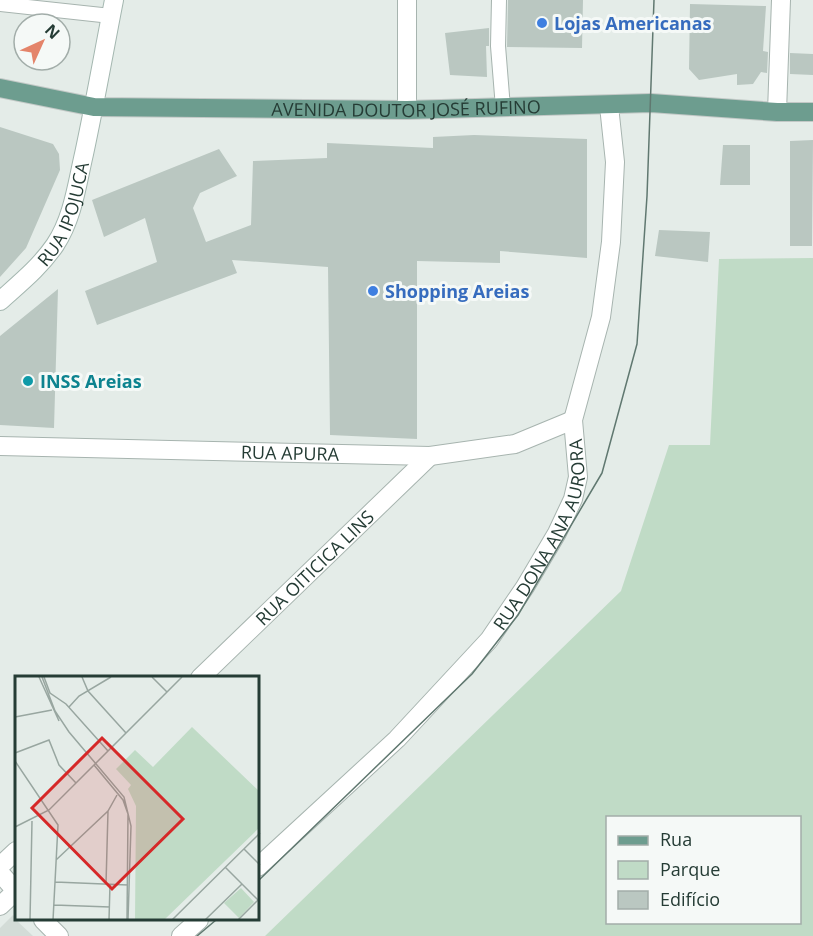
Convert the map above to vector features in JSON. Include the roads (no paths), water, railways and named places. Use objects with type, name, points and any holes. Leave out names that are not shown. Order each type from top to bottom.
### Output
[{"type":"main road","name":"AVENIDA DOUTOR JOSÉ RUFINO","points":[[0,88],[94,107],[407,110],[651,103],[777,112],[813,112]]},
{"type":"street","points":[[407,0],[407,110]]},
{"type":"street","points":[[777,112],[781,0]]},
{"type":"street","name":"RUA IPOJUCA","points":[[0,301],[37,267],[55,245],[64,227],[73,202],[94,107],[112,8]]},
{"type":"street","name":"RUA DONA ANA AURORA","points":[[260,865],[397,739],[489,640],[536,569],[573,499],[578,477],[573,420],[601,317],[611,242],[615,162],[609,106]]},
{"type":"street","name":"RUA APURA","points":[[0,446],[430,456],[515,444],[573,420]]},
{"type":"street","name":"RUA OITICICA LINS","points":[[202,676],[430,456]]},
{"type":"street","points":[[0,866],[15,852]]},
{"type":"street","points":[[0,873],[15,890]]},
{"type":"street","points":[[0,906],[15,892]]},
{"type":"street","points":[[44,921],[58,936]]},
{"type":"street","points":[[181,936],[198,921]]},
{"type":"lane","points":[[499,0],[498,46],[503,108]]},
{"type":"lane","points":[[0,4],[112,8]]},
{"type":"tram line","points":[[260,879],[472,674],[518,615],[602,473],[637,344],[647,196],[654,0]]},
{"type":"tram line","points":[[197,936],[215,921]]},
{"type":"place","name":"Lojas Americanas","points":[[542,23]]},
{"type":"place","name":"Shopping Areias","points":[[373,291]]},
{"type":"place","name":"INSS Areias","points":[[28,381]]}]
